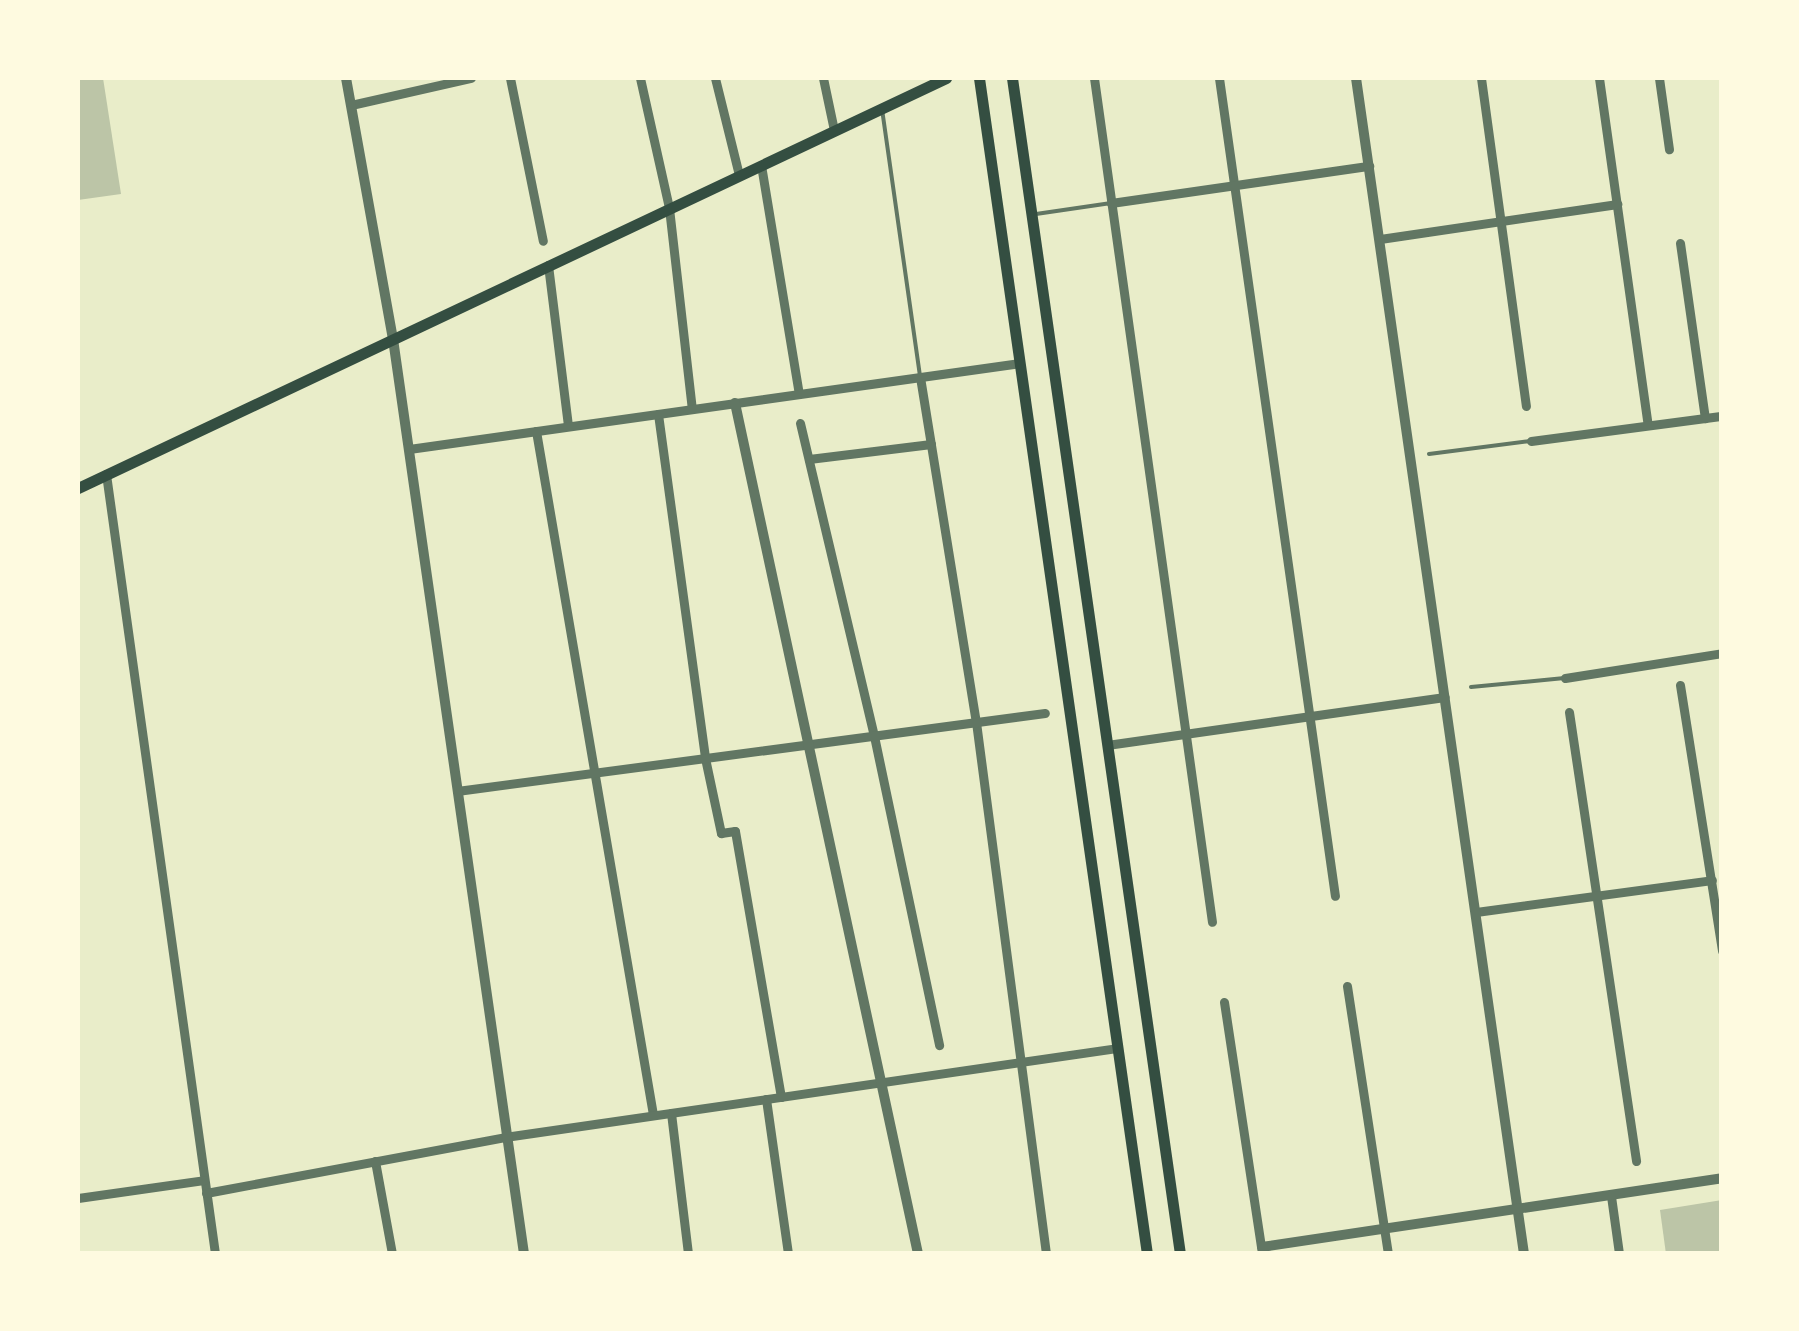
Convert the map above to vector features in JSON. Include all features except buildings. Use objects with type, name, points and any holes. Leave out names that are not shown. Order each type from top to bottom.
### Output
[{"type":"main road","points":[[78,488],[946,78]]},
{"type":"main road","points":[[979,78],[1146,1254]]},
{"type":"main road","points":[[1012,78],[1180,1254]]},
{"type":"street","points":[[346,78],[410,448],[504,1137],[524,1254]]},
{"type":"street","points":[[351,105],[470,78]]},
{"type":"street","points":[[510,78],[542,241]]},
{"type":"street","points":[[640,78],[669,208],[692,409]]},
{"type":"street","points":[[715,78],[739,175]]},
{"type":"street","points":[[823,78],[834,130]]},
{"type":"street","points":[[1094,78],[1212,922]]},
{"type":"street","points":[[1219,78],[1335,896]]},
{"type":"street","points":[[1356,78],[1524,1254]]},
{"type":"street","points":[[1481,78],[1526,406]]},
{"type":"street","points":[[1599,78],[1648,426]]},
{"type":"street","points":[[1659,78],[1670,149]]},
{"type":"street","points":[[760,165],[799,394]]},
{"type":"street","points":[[1111,203],[1369,166]]},
{"type":"street","points":[[1380,239],[1616,204]]},
{"type":"street","points":[[1680,243],[1705,418]]},
{"type":"street","points":[[548,265],[568,426]]},
{"type":"street","points":[[410,448],[1020,363]]},
{"type":"street","points":[[920,377],[976,722],[1046,1254]]},
{"type":"street","points":[[734,403],[918,1254]]},
{"type":"street","points":[[658,414],[705,758],[721,833],[735,831],[781,1097]]},
{"type":"street","points":[[1531,441],[1722,416]]},
{"type":"street","points":[[800,423],[874,736],[940,1045]]},
{"type":"street","points":[[536,431],[654,1116]]},
{"type":"street","points":[[809,459],[931,444]]},
{"type":"street","points":[[106,474],[215,1254]]},
{"type":"street","points":[[1564,678],[1722,653]]},
{"type":"street","points":[[1680,685],[1722,951]]},
{"type":"street","points":[[1107,745],[1445,697]]},
{"type":"street","points":[[1569,712],[1636,1161]]},
{"type":"street","points":[[457,790],[1045,713]]},
{"type":"street","points":[[1476,912],[1712,880]]},
{"type":"street","points":[[1347,986],[1388,1254]]},
{"type":"street","points":[[1224,1002],[1262,1250],[1722,1178]]},
{"type":"street","points":[[206,1193],[504,1137],[1117,1048]]},
{"type":"street","points":[[766,1099],[788,1254]]},
{"type":"street","points":[[670,1113],[688,1254]]},
{"type":"street","points":[[374,1161],[392,1254]]},
{"type":"street","points":[[78,1198],[204,1180]]},
{"type":"street","points":[[1611,1196],[1619,1254]]},
{"type":"lane","points":[[882,108],[920,377]]},
{"type":"lane","points":[[1031,214],[1111,203]]},
{"type":"lane","points":[[1429,454],[1531,441]]},
{"type":"lane","points":[[1471,688],[1564,678]]}]
